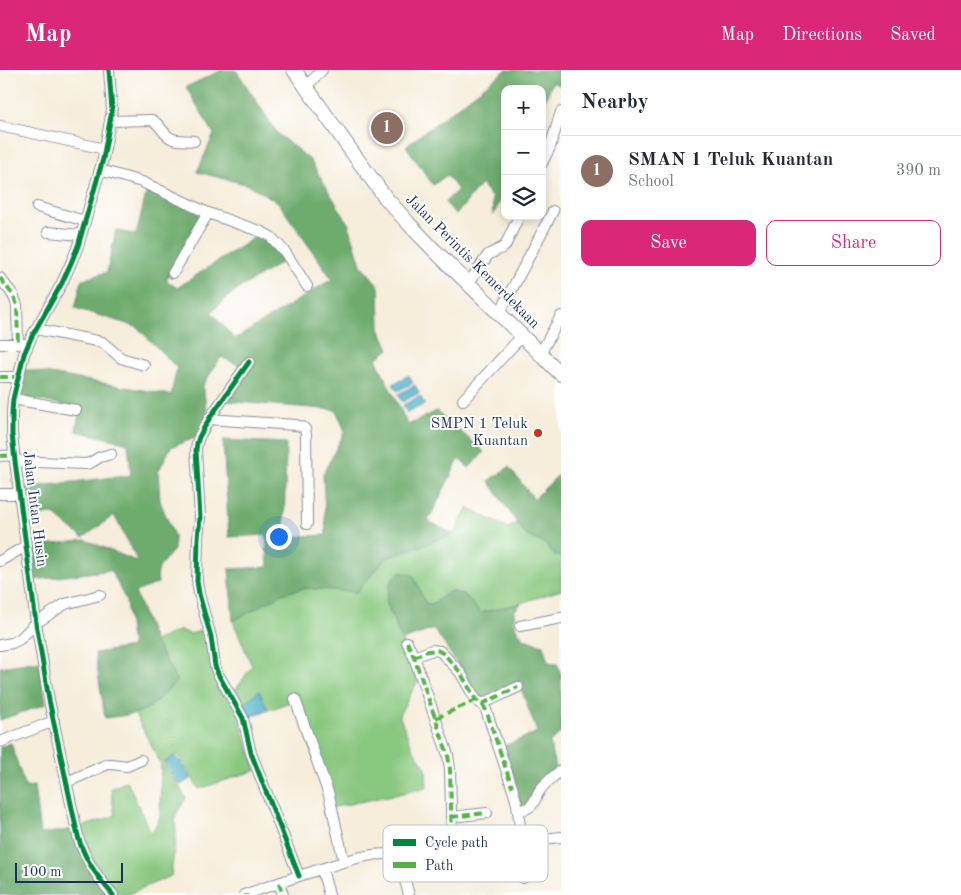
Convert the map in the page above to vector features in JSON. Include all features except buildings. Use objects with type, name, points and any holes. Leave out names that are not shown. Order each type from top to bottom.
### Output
[{"type":"highway","name":"Jalan Perintis Kemerdekaan","points":[[294,70],[385,197],[468,284],[540,354],[559,368]]},
{"type":"street","name":"Jalan Intan Husin","points":[[109,70],[112,110],[100,170],[71,263],[36,329],[23,344],[24,354],[13,399],[12,434],[36,623],[78,840],[100,880],[113,895]]},
{"type":"street","points":[[306,87],[322,70]]},
{"type":"street","points":[[546,154],[561,112]]},
{"type":"street","points":[[110,121],[152,120],[157,122],[168,136],[174,139],[194,141]]},
{"type":"street","points":[[0,126],[105,149]]},
{"type":"street","points":[[100,170],[142,182],[208,213],[271,237],[285,252],[307,286]]},
{"type":"street","points":[[37,207],[85,221]]},
{"type":"street","points":[[499,314],[553,211]]},
{"type":"street","points":[[173,273],[208,213]]},
{"type":"street","points":[[468,284],[488,255],[505,246],[517,220]]},
{"type":"street","points":[[48,232],[81,235]]},
{"type":"street","points":[[0,278],[13,295],[17,305],[23,344],[0,344]]},
{"type":"street","points":[[540,354],[561,316]]},
{"type":"street","points":[[36,329],[102,342],[121,358],[144,365]]},
{"type":"street","points":[[463,400],[522,336]]},
{"type":"street","points":[[249,362],[209,419],[199,437],[196,450],[200,518],[198,538],[199,594],[210,636],[215,666],[243,718],[251,753],[300,876]]},
{"type":"street","points":[[0,377],[18,377]]},
{"type":"street","points":[[13,399],[76,410]]},
{"type":"street","points":[[209,419],[296,425],[304,429],[307,452],[307,524]]},
{"type":"street","points":[[0,456],[84,464],[111,454]]},
{"type":"street","points":[[0,494],[19,494]]},
{"type":"street","points":[[0,561],[26,546]]},
{"type":"street","points":[[0,645],[12,643],[20,639],[36,623],[65,604],[100,595]]},
{"type":"street","points":[[520,626],[561,618]]},
{"type":"street","points":[[407,642],[448,755],[451,825]]},
{"type":"street","points":[[414,657],[432,650],[440,651],[460,672],[476,700],[486,710],[512,787],[520,825]]},
{"type":"street","points":[[482,704],[518,686]]},
{"type":"street","points":[[295,700],[329,795],[344,862]]},
{"type":"street","points":[[0,742],[54,721]]},
{"type":"street","points":[[67,782],[108,764],[127,766],[141,760]]},
{"type":"street","points":[[518,811],[526,809],[535,802],[541,790],[561,770]]},
{"type":"street","points":[[451,817],[488,813]]},
{"type":"street","points":[[548,838],[561,837]]},
{"type":"street","points":[[245,895],[344,862],[383,854]]},
{"type":"street","points":[[322,869],[329,895]]},
{"type":"street","points":[[405,882],[409,895]]},
{"type":"street","points":[[279,883],[283,895]]},
{"type":"green space","points":[[222,70],[236,70],[278,134],[310,160],[349,225],[361,265],[379,286],[380,329],[389,349],[376,359],[408,425],[437,411],[484,452],[469,468],[459,459],[428,521],[454,534],[386,558],[357,592],[305,588],[284,593],[233,621],[229,569],[268,567],[266,535],[229,537],[223,440],[286,443],[284,537],[326,535],[323,474],[345,431],[336,410],[224,401],[247,369],[221,357],[203,385],[207,414],[195,438],[171,447],[158,472],[160,501],[174,536],[174,550],[159,568],[158,583],[135,592],[154,641],[177,681],[150,707],[135,714],[105,718],[95,653],[132,647],[126,601],[111,570],[34,580],[30,547],[86,540],[138,562],[114,515],[83,538],[53,514],[27,517],[23,488],[131,475],[128,443],[76,431],[80,408],[16,396],[22,369],[171,395],[177,368],[137,327],[75,308],[82,280],[107,272],[116,230],[136,235],[148,186],[201,215],[166,280],[177,288],[258,235],[271,240],[287,259],[235,291],[211,312],[235,339],[332,279],[278,202],[249,185],[197,172],[214,134],[186,87]]},
{"type":"green space","points":[[506,70],[561,70],[561,86],[553,82],[546,97],[546,85],[501,85],[501,199],[493,216],[492,198],[481,184],[456,215],[445,202],[458,190],[447,175],[433,185],[406,146]]},
{"type":"green space","points":[[509,467],[534,499],[561,472],[561,556],[554,555],[546,544],[527,536],[489,481]]},
{"type":"green space","points":[[467,508],[508,528],[517,523],[527,536],[546,544],[554,555],[561,556],[561,590],[521,603],[480,613],[465,595],[452,591],[432,604],[386,601],[418,681],[399,715],[413,749],[426,768],[427,788],[330,808],[295,700],[240,721],[256,770],[199,789],[177,754],[164,762],[186,798],[175,816],[176,836],[171,876],[130,895],[110,895],[75,829],[115,816],[111,789],[127,781],[151,834],[160,817],[161,764],[135,714],[150,707],[177,681],[154,641],[180,630],[190,634],[204,630],[208,644],[209,659],[216,678],[225,693],[237,688],[252,666],[233,621],[284,593],[305,588],[357,592],[386,558],[454,534]]},
{"type":"green space","points":[[399,572],[413,575],[426,604],[432,604],[451,591],[465,595],[480,613],[521,603],[514,612],[515,627],[524,639],[543,645],[548,662],[557,663],[561,675],[561,732],[550,743],[557,771],[526,805],[519,806],[502,747],[537,732],[519,683],[481,699],[434,629],[402,640],[386,601],[390,583]]},
{"type":"green space","points":[[39,661],[46,704],[0,720],[0,667]]},
{"type":"green space","points":[[11,743],[25,787],[34,786],[40,834],[75,829],[110,895],[0,895],[0,747]]},
{"type":"water","points":[[409,375],[413,383],[397,391],[393,384]]},
{"type":"water","points":[[415,385],[419,393],[402,402],[398,394]]},
{"type":"water","points":[[420,396],[425,404],[407,413],[403,405]]},
{"type":"water","points":[[259,691],[268,709],[250,716],[244,704]]},
{"type":"water","points":[[176,756],[191,779],[180,785],[166,762]]},
{"type":"marked path","points":[[0,278],[13,295],[17,305],[18,344]]},
{"type":"marked path","points":[[0,377],[18,377]]},
{"type":"marked path","points":[[0,456],[14,455]]},
{"type":"marked path","points":[[407,642],[448,755],[451,825]]},
{"type":"marked path","points":[[414,657],[428,651],[437,650],[444,654],[460,672],[476,700],[486,710],[512,787]]},
{"type":"marked path","points":[[482,704],[518,687]]},
{"type":"marked path","points":[[436,718],[476,700]]},
{"type":"marked path","points":[[451,817],[487,813]]},
{"type":"marked path","points":[[279,883],[283,895]]},
{"type":"cycle path","points":[[109,70],[112,110],[103,159],[78,246],[62,283],[24,354],[13,399],[12,434],[36,623],[49,700],[77,832],[82,849],[91,866],[113,895]]},
{"type":"cycle path","points":[[249,362],[209,419],[197,443],[200,518],[197,581],[211,637],[215,666],[243,718],[251,753],[299,876]]},
{"type":"place","name":"SMAN 1 Teluk Kuantan","points":[[387,128]]},
{"type":"place","name":"SMPN 1 Teluk Kuantan","points":[[538,433]]}]
